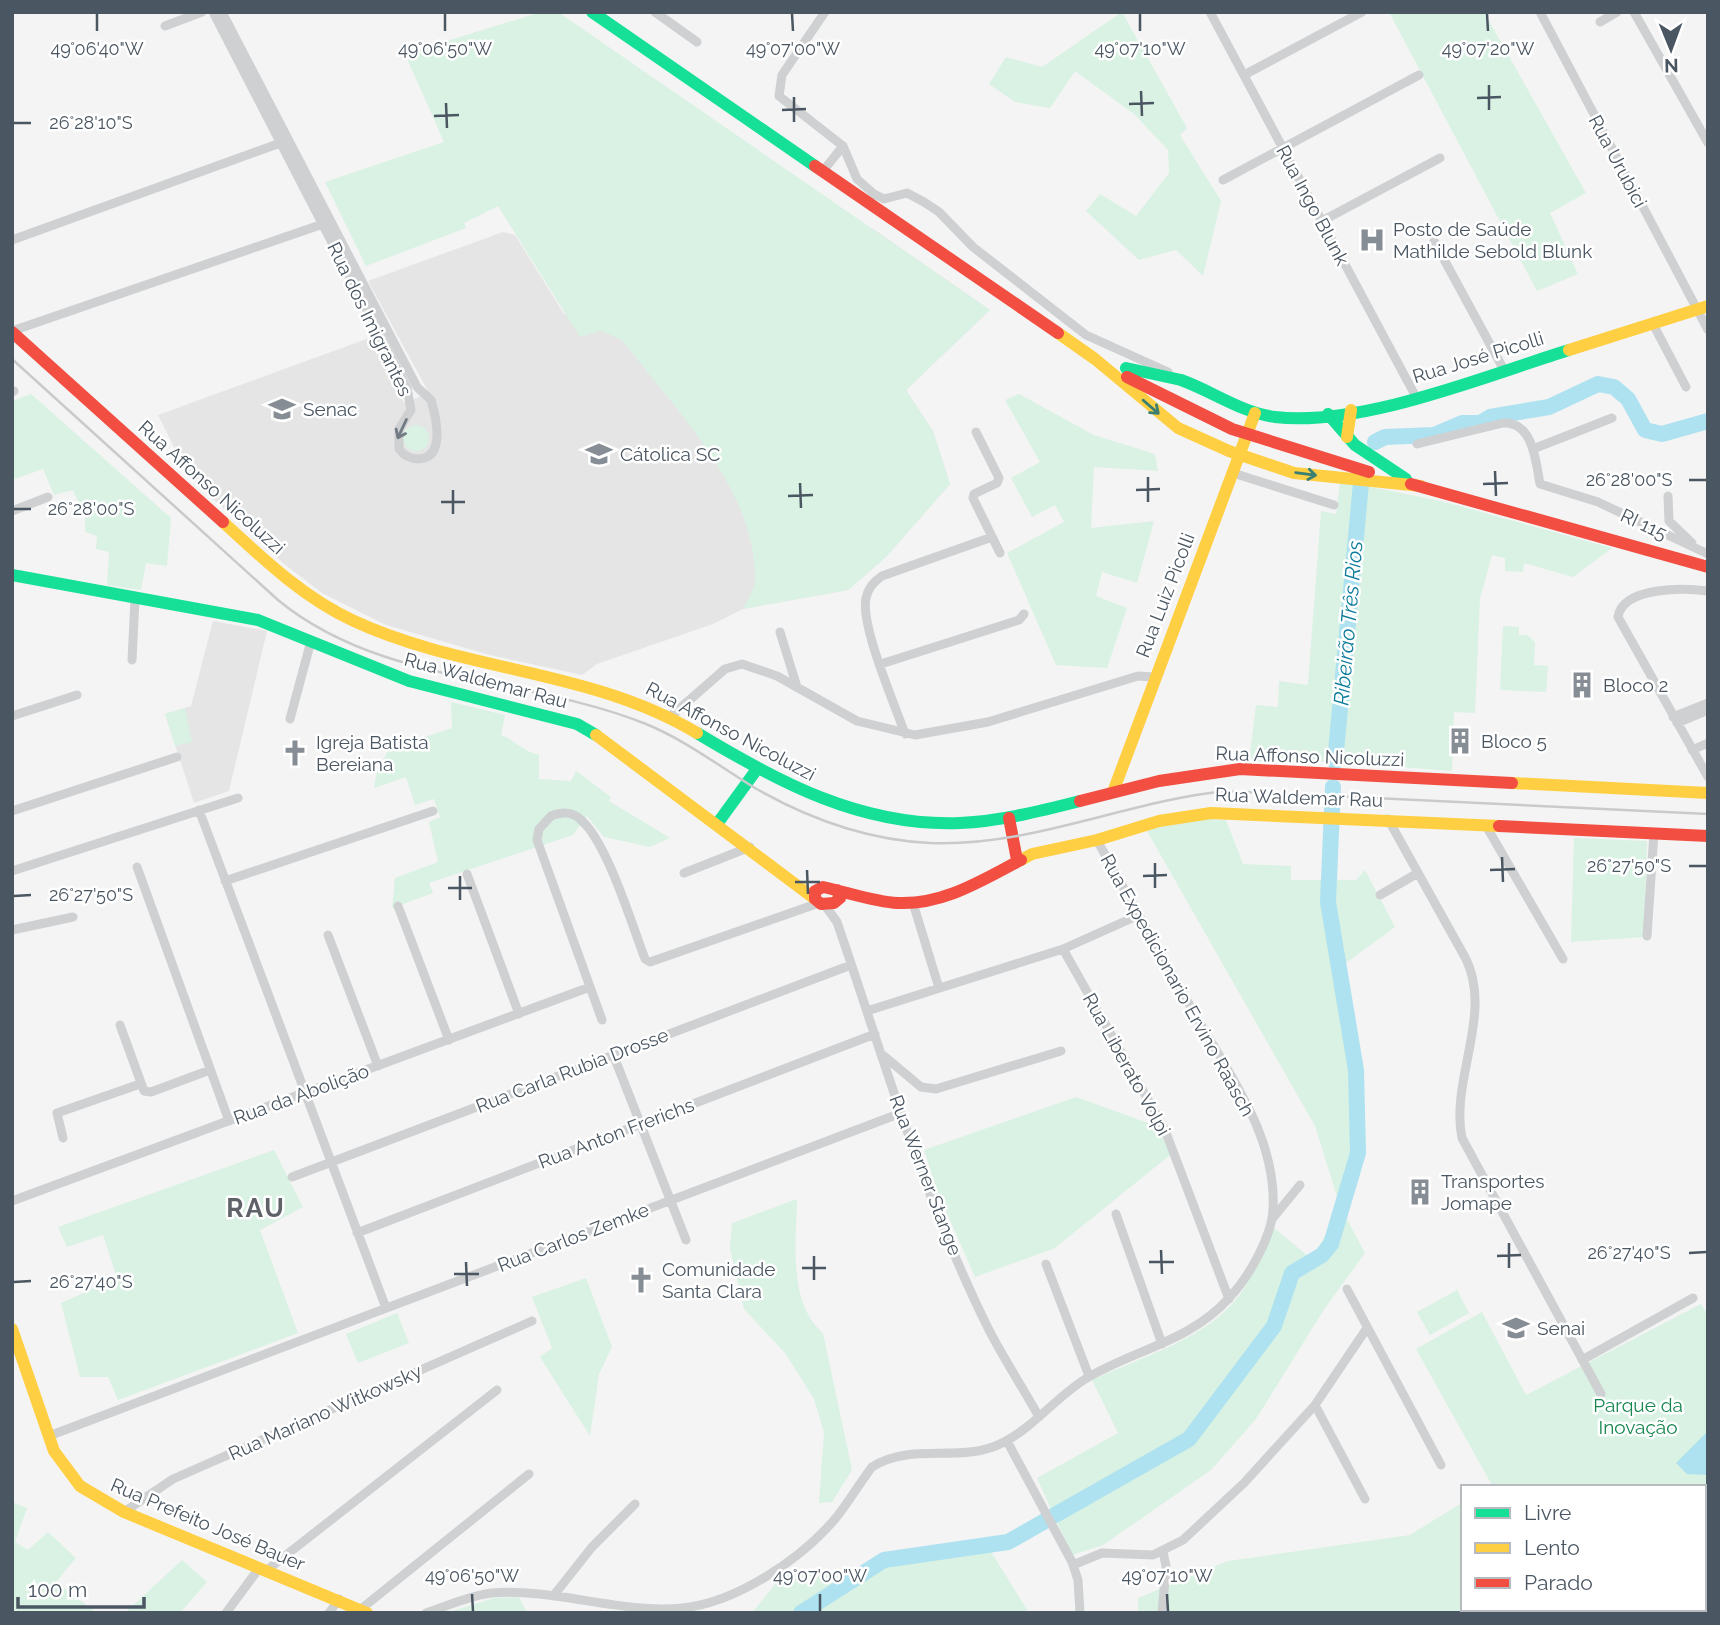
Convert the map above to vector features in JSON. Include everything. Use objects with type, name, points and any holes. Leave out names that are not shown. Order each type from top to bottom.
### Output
[{"type":"main road","points":[[592,12],[1097,361],[1178,428],[1241,455],[1294,473],[1376,479],[1421,486]]},
{"type":"main road","name":"Rua José Picolli","points":[[1097,361],[1181,380],[1204,387],[1255,413],[1286,418],[1328,414],[1416,397],[1702,308]]},
{"type":"main road","name":"Rua Affonso Nicoluzzi","points":[[12,332],[284,577],[338,614],[408,640],[586,685],[668,716],[757,769],[835,805],[888,819],[941,824],[1009,818],[1197,773],[1240,769],[1708,793]]},
{"type":"main road","points":[[1097,361],[1172,401],[1233,429],[1267,441],[1708,567]]},
{"type":"main road","points":[[1347,437],[1351,410]]},
{"type":"main road","name":"Rua Luiz Picolli","points":[[1112,792],[1255,413]]},
{"type":"main road","points":[[1328,414],[1347,437],[1376,462],[1421,486]]},
{"type":"main road","name":"Rua Waldemar Rau","points":[[12,575],[258,620],[409,681],[577,724],[600,737],[789,876],[824,897],[863,897],[913,903],[952,896],[1017,860],[1159,821],[1192,815],[1230,813],[1323,816],[1708,836]]},
{"type":"main road","points":[[718,824],[757,769]]},
{"type":"main road","points":[[1009,818],[1017,860]]},
{"type":"main road","name":"Rua Prefeito José Bauer","points":[[12,1329],[59,1461],[80,1486],[124,1512],[364,1611]]},
{"type":"street","points":[[165,26],[202,12]]},
{"type":"street","name":"Rua dos Imigrantes","points":[[213,12],[258,91],[417,387],[431,400],[437,444],[432,454],[424,458],[409,457],[399,449],[398,435],[411,410],[410,396],[284,141]]},
{"type":"street","name":"Rua dos Imigrantes","points":[[222,12],[258,91]]},
{"type":"street","points":[[655,12],[697,42]]},
{"type":"street","points":[[825,12],[782,75],[779,96],[843,146],[863,187],[874,194],[889,198],[907,193],[924,202],[940,212],[973,247],[1068,321],[1104,345],[1181,380]]},
{"type":"street","name":"Rua Ingo Blunk","points":[[1210,12],[1416,397]]},
{"type":"street","points":[[1244,75],[1362,12]]},
{"type":"street","name":"Rua Urubici","points":[[1540,12],[1702,308],[1708,330]]},
{"type":"street","points":[[1601,22],[1617,12]]},
{"type":"street","points":[[1634,12],[1708,144]]},
{"type":"street","points":[[1223,180],[1419,75]]},
{"type":"street","points":[[12,240],[284,141]]},
{"type":"street","points":[[823,172],[843,146]]},
{"type":"street","points":[[1322,220],[1440,158]]},
{"type":"street","points":[[879,210],[889,198]]},
{"type":"street","points":[[12,332],[323,224]]},
{"type":"street","points":[[1434,241],[1504,370]]},
{"type":"street","points":[[1653,324],[1686,387]]},
{"type":"street","points":[[1097,361],[1104,345]]},
{"type":"street","points":[[1533,449],[1612,418]]},
{"type":"street","name":"RI 115","points":[[1417,444],[1511,422],[1522,428],[1533,449],[1540,484],[1598,502],[1704,552]]},
{"type":"street","points":[[976,432],[999,478],[997,483],[974,494],[973,498],[1000,554]]},
{"type":"street","points":[[1233,473],[1334,505]]},
{"type":"street","points":[[12,511],[48,496]]},
{"type":"street","points":[[1668,496],[1669,521],[1704,552]]},
{"type":"street","points":[[905,734],[865,606],[869,589],[881,576],[992,537]]},
{"type":"street","points":[[1708,590],[1674,588],[1652,592],[1619,610],[1620,624],[1708,776]]},
{"type":"street","points":[[132,660],[135,598]]},
{"type":"street","points":[[881,664],[1019,620],[1024,614]]},
{"type":"street","points":[[780,632],[797,687]]},
{"type":"street","points":[[290,719],[312,641]]},
{"type":"street","points":[[668,716],[716,676],[733,666],[752,666],[797,687],[840,714],[905,734],[958,729],[1138,676],[1154,677]]},
{"type":"street","points":[[668,716],[712,673]]},
{"type":"street","points":[[12,716],[77,695]]},
{"type":"street","points":[[1675,720],[1708,703]]},
{"type":"street","points":[[1675,720],[1708,710]]},
{"type":"street","points":[[1692,750],[1708,743]]},
{"type":"street","points":[[12,811],[177,757]]},
{"type":"street","points":[[12,871],[238,798]]},
{"type":"street","points":[[199,810],[386,1308]]},
{"type":"street","points":[[225,881],[433,811]]},
{"type":"street","points":[[602,1020],[537,840],[543,821],[559,813],[572,814],[588,828],[611,870],[645,959],[650,962],[824,897]]},
{"type":"street","points":[[1388,819],[1466,959],[1474,980],[1474,1002],[1460,1114],[1462,1138],[1601,1394]]},
{"type":"street","points":[[1485,824],[1563,959]]},
{"type":"street","points":[[1647,936],[1654,834]]},
{"type":"street","name":"Rua Expedicionario Ervino Raasch","points":[[426,1613],[490,1593],[554,1595],[625,1606],[681,1608],[710,1603],[740,1592],[819,1536],[872,1467],[883,1460],[902,1455],[971,1455],[1007,1441],[1039,1417],[1063,1394],[1089,1377],[1189,1330],[1229,1298],[1248,1270],[1272,1220],[1270,1172],[1248,1109],[1097,840]]},
{"type":"street","points":[[684,873],[750,847]]},
{"type":"street","points":[[137,867],[229,1121]]},
{"type":"street","points":[[1380,895],[1418,873]]},
{"type":"street","points":[[467,874],[519,1014]]},
{"type":"street","name":"Rua Werner Stange","points":[[824,897],[837,922],[901,1112],[955,1255],[990,1331],[1039,1417]]},
{"type":"street","points":[[913,903],[939,988]]},
{"type":"street","points":[[398,906],[449,1040]]},
{"type":"street","points":[[867,1011],[1063,949],[1139,915]]},
{"type":"street","points":[[12,930],[73,917]]},
{"type":"street","points":[[328,934],[378,1066]]},
{"type":"street","name":"Rua Liberato Volpi","points":[[1063,949],[1165,1130],[1229,1298]]},
{"type":"street","name":"Rua Carla Rubia Drosse","points":[[292,1177],[851,965]]},
{"type":"street","name":"Rua da Abolição","points":[[12,1201],[590,987]]},
{"type":"street","points":[[120,1025],[144,1091],[151,1092],[210,1070]]},
{"type":"street","name":"Rua Anton Frerichs","points":[[357,1233],[875,1034]]},
{"type":"street","points":[[882,1055],[921,1087],[936,1089],[1061,1051]]},
{"type":"street","points":[[613,1054],[686,1240]]},
{"type":"street","points":[[64,1138],[57,1113],[140,1084]]},
{"type":"street","name":"Rua Carlos Zemke","points":[[49,1436],[901,1112]]},
{"type":"street","points":[[1272,1220],[1300,1185]]},
{"type":"street","points":[[1116,1214],[1162,1344]]},
{"type":"street","points":[[1046,1264],[1089,1377]]},
{"type":"street","points":[[1347,1289],[1441,1465]]},
{"type":"street","points":[[1582,1360],[1693,1298]]},
{"type":"street","name":"Rua Mariano Witkowsky","points":[[124,1512],[173,1479],[532,1321]]},
{"type":"street","points":[[1073,1565],[1102,1553],[1153,1555],[1183,1540],[1244,1483],[1315,1405],[1367,1328]]},
{"type":"street","points":[[226,1613],[264,1568],[496,1390]]},
{"type":"street","points":[[1315,1405],[1365,1499]]},
{"type":"street","points":[[1007,1441],[1073,1565],[1081,1598],[1080,1613]]},
{"type":"street","points":[[364,1611],[529,1474]]},
{"type":"street","points":[[554,1595],[592,1547],[635,1504]]},
{"type":"street","points":[[1162,1613],[1166,1566],[1163,1552]]},
{"type":"street","points":[[329,1613],[339,1599]]},
{"type":"shaded area","name":"Cátolica SC","points":[[872,228],[990,310],[906,390],[933,431],[950,484],[886,557],[848,590],[743,609],[713,624],[597,664],[582,675],[490,655],[386,625],[322,593],[283,563],[189,477],[158,415],[372,337],[404,403],[429,393],[368,281],[503,232],[515,235],[564,314]]},
{"type":"shaded area","points":[[213,621],[267,631],[229,791],[194,803],[165,714],[191,706]]},
{"type":"green space","points":[[541,12],[558,12],[990,310],[906,390],[933,431],[950,484],[886,557],[848,590],[743,609],[755,584],[752,547],[742,514],[727,482],[687,422],[622,340],[601,331],[580,337],[498,206],[464,223],[466,228],[366,266],[325,182],[444,142],[405,54]]},
{"type":"green space","points":[[1122,12],[1187,128],[1180,135],[1221,201],[1203,276],[1176,250],[1139,260],[1086,211],[1100,194],[1136,216],[1169,173],[1168,150],[1134,114],[1075,71],[1050,108],[1015,102],[989,84],[1006,57],[1042,67]]},
{"type":"green space","points":[[1389,12],[1484,12],[1586,193],[1550,213],[1578,274],[1537,291]]},
{"type":"green space","points":[[31,394],[171,518],[167,566],[146,563],[141,590],[107,585],[109,552],[96,549],[97,536],[85,532],[85,517],[73,490],[54,495],[43,469],[12,480],[12,401]]},
{"type":"green space","points":[[1019,394],[1094,435],[1155,454],[1158,471],[1094,467],[1091,528],[1154,521],[1137,583],[1102,572],[1096,596],[1127,608],[1107,668],[1056,665],[1007,553],[1064,522],[1055,505],[1032,517],[1011,478],[1040,462],[1005,400]]},
{"type":"green space","points":[[416,425],[425,429],[429,438],[425,447],[416,451],[407,447],[403,438],[407,429]]},
{"type":"green space","points":[[1340,481],[1441,501],[1612,548],[1573,577],[1524,563],[1523,572],[1505,571],[1505,558],[1492,555],[1480,599],[1475,713],[1454,712],[1452,771],[1335,762],[1249,761],[1256,705],[1278,707],[1279,681],[1308,685],[1321,511],[1336,514]]},
{"type":"green space","points":[[1503,626],[1519,627],[1519,635],[1527,635],[1535,642],[1534,665],[1548,666],[1546,692],[1500,690]]},
{"type":"green space","points":[[451,702],[505,715],[501,735],[539,755],[539,779],[571,781],[576,771],[611,797],[609,801],[670,838],[650,847],[604,837],[587,816],[573,835],[429,883],[433,893],[392,908],[395,878],[438,862],[429,822],[440,817],[434,799],[415,805],[406,777],[374,788],[377,771],[389,749],[452,728]]},
{"type":"green space","points":[[185,708],[192,742],[175,746],[165,714]]},
{"type":"green space","points":[[1226,820],[1243,864],[1291,866],[1291,880],[1356,880],[1365,870],[1395,927],[1339,968],[1356,1070],[1358,1153],[1340,1206],[1315,1126],[1147,831],[1177,821]]},
{"type":"green space","points":[[1574,838],[1647,841],[1644,937],[1571,942]]},
{"type":"green space","points":[[1076,1097],[1162,1128],[1170,1155],[1055,1248],[975,1277],[938,1193],[924,1150]]},
{"type":"green space","points":[[274,1150],[303,1207],[260,1230],[298,1333],[118,1400],[108,1377],[80,1377],[61,1303],[117,1278],[103,1235],[67,1247],[58,1227]]},
{"type":"green space","points":[[797,1199],[796,1271],[799,1289],[804,1306],[823,1333],[852,1470],[832,1502],[819,1503],[824,1432],[814,1399],[785,1353],[744,1309],[730,1248],[732,1223]]},
{"type":"green space","points":[[1340,1206],[1365,1253],[1325,1308],[1256,1419],[1211,1470],[1103,1545],[1072,1555],[1037,1478],[1118,1433],[1092,1380],[1186,1338],[1220,1316],[1246,1286],[1273,1227],[1309,1257],[1319,1247]]},
{"type":"green space","points":[[586,1278],[612,1347],[599,1374],[590,1436],[540,1357],[552,1348],[532,1297]]},
{"type":"green space","points":[[1457,1290],[1469,1313],[1430,1335],[1417,1312]]},
{"type":"green space","name":"Parque da Inovação","points":[[1701,1304],[1708,1315],[1708,1613],[1138,1613],[1138,1598],[1228,1561],[1410,1535],[1461,1503],[1461,1611],[1706,1611],[1706,1485],[1492,1485],[1416,1349],[1482,1312],[1526,1395]]},
{"type":"green space","points":[[397,1313],[409,1343],[358,1363],[346,1334]]},
{"type":"green space","points":[[12,1502],[27,1508],[15,1542],[28,1550],[48,1532],[76,1558],[56,1582],[97,1613],[14,1613]]},
{"type":"green space","points":[[987,1545],[1029,1613],[752,1613],[785,1572],[830,1572],[848,1582],[884,1560]]},
{"type":"green space","points":[[182,1560],[207,1582],[180,1613],[125,1613]]},
{"type":"green space","points":[[519,1597],[527,1613],[446,1613],[494,1598]]},
{"type":"water","points":[[1708,1431],[1708,1475],[1687,1474],[1676,1463]]},
{"type":"waterway","name":"Ribeirão Três Rios","points":[[1375,442],[1385,437],[1434,435],[1462,423],[1480,423],[1490,417],[1549,407],[1598,384],[1614,387],[1628,399],[1645,430],[1662,434],[1708,421]]},
{"type":"waterway","name":"Ribeirão Três Rios","points":[[1335,762],[1361,483]]},
{"type":"waterway","points":[[1055,1515],[1189,1439],[1274,1326],[1292,1273],[1322,1255],[1331,1244],[1358,1153],[1356,1070],[1328,902],[1333,787]]},
{"type":"waterway","points":[[801,1613],[884,1560],[1008,1542],[1045,1521]]},
{"type":"railway","points":[[12,359],[278,600],[319,628],[362,648],[408,664],[553,696],[646,724],[688,745],[775,799],[840,826],[884,838],[930,843],[1005,838],[1189,796],[1226,791],[1708,814]]},
{"type":"traffic: fast","points":[[592,12],[815,166]]},
{"type":"traffic: fast","points":[[1181,380],[1263,415],[1309,418],[1346,414],[1423,397],[1569,350]]},
{"type":"traffic: fast","points":[[1126,368],[1181,380]]},
{"type":"traffic: fast","points":[[1328,414],[1355,445],[1406,479]]},
{"type":"traffic: fast","points":[[12,575],[258,620],[409,681],[577,724],[596,735]]},
{"type":"traffic: fast","points":[[697,733],[790,784],[822,798],[889,818],[924,822],[975,822],[1021,815],[1080,801]]},
{"type":"traffic: fast","points":[[717,824],[757,769]]},
{"type":"traffic: slow","points":[[1569,350],[1708,306]]},
{"type":"traffic: slow","points":[[1058,333],[1095,359],[1178,428],[1229,451],[1294,473],[1421,486]]},
{"type":"traffic: slow","points":[[1347,437],[1351,410]]},
{"type":"traffic: slow","points":[[1113,792],[1255,413]]},
{"type":"traffic: slow","points":[[223,522],[301,589],[354,621],[439,651],[614,696],[656,712],[697,733]]},
{"type":"traffic: slow","points":[[596,735],[815,899]]},
{"type":"traffic: slow","points":[[1512,783],[1708,793]]},
{"type":"traffic: slow","points":[[1021,860],[1032,854],[1097,840],[1159,821],[1211,813],[1499,826]]},
{"type":"traffic: slow","points":[[12,1329],[54,1451],[80,1486],[124,1512],[367,1613]]},
{"type":"traffic: jam","points":[[815,166],[1058,333]]},
{"type":"traffic: jam","points":[[12,332],[223,522]]},
{"type":"traffic: jam","points":[[1127,377],[1232,429],[1369,472]]},
{"type":"traffic: jam","points":[[1411,484],[1708,567]]},
{"type":"traffic: jam","points":[[1080,801],[1159,781],[1240,769],[1512,783]]},
{"type":"traffic: jam","points":[[1009,818],[1017,860]]},
{"type":"traffic: jam","points":[[1499,826],[1708,836]]},
{"type":"traffic: jam","points":[[837,890],[840,898],[834,903],[821,904],[815,899],[815,891],[823,887],[832,889],[841,891],[870,899],[915,903],[962,890],[1021,860]]},
{"type":"place","name":"Posto de Saúde Mathilde Sebold Blunk","points":[[1372,240]]},
{"type":"place","name":"Senac","points":[[282,409]]},
{"type":"place","name":"Cátolica SC","points":[[599,454]]},
{"type":"place","name":"Bloco 2","points":[[1582,685]]},
{"type":"place","name":"Bloco 5","points":[[1460,741]]},
{"type":"place","name":"Igreja Batista Bereiana","points":[[295,753]]},
{"type":"place","name":"Transportes Jomape","points":[[1420,1192]]},
{"type":"place","name":"Comunidade Santa Clara","points":[[641,1280]]},
{"type":"place","name":"Senai","points":[[1516,1328]]},
{"type":"district","name":"RAU","points":[[256,1208]]}]
